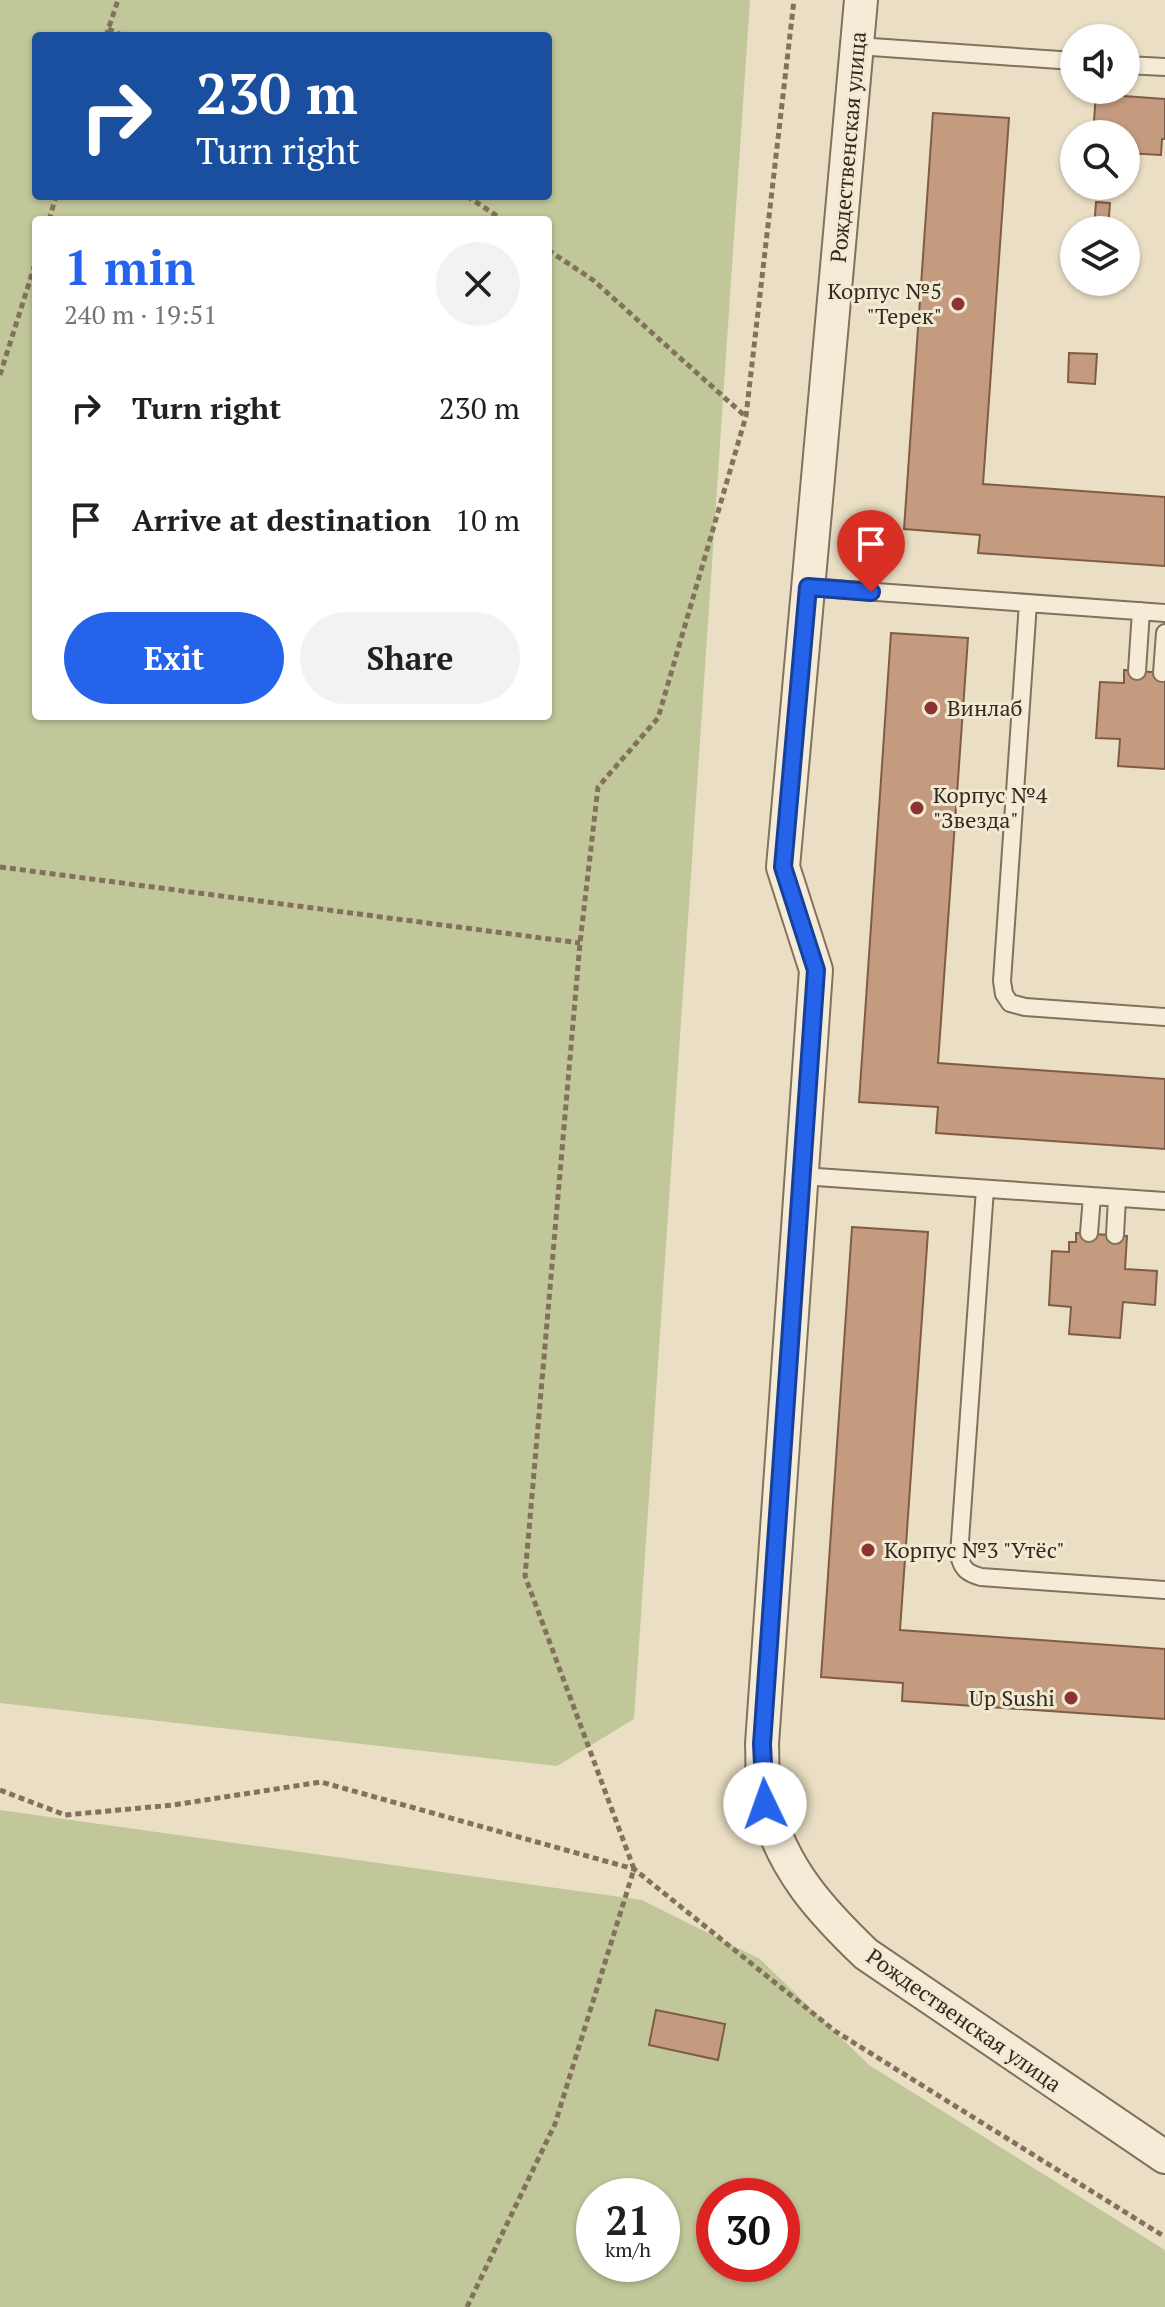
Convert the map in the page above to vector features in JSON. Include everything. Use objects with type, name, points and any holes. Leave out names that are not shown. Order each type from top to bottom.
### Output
[{"type":"street","name":"Рождественская улица","points":[[861,0],[783,867],[816,970],[762,1744],[765,1804],[790,1868],[830,1919],[866,1954],[1165,2157]]},
{"type":"lane","points":[[857,46],[1060,60]]},
{"type":"lane","points":[[1140,66],[1165,67]]},
{"type":"lane","points":[[808,587],[1165,613]]},
{"type":"lane","points":[[1028,603],[1002,981],[1004,994],[1010,1003],[1025,1007],[1165,1017]]},
{"type":"lane","points":[[1137,671],[1141,611]]},
{"type":"lane","points":[[1162,673],[1165,633]]},
{"type":"lane","points":[[802,1176],[1165,1201]]},
{"type":"lane","points":[[985,1189],[959,1555],[961,1566],[969,1574],[981,1577],[1165,1590]]},
{"type":"lane","points":[[1089,1233],[1092,1196]]},
{"type":"lane","points":[[1115,1235],[1117,1198]]},
{"type":"path","points":[[107,32],[118,0]]},
{"type":"path","points":[[467,2307],[555,2124],[634,1869],[525,1576],[580,943],[598,787],[658,718],[746,416],[794,0]]},
{"type":"path","points":[[473,200],[497,216]]},
{"type":"path","points":[[552,253],[593,280],[746,416]]},
{"type":"path","points":[[0,375],[32,274]]},
{"type":"path","points":[[0,867],[580,943]]},
{"type":"path","points":[[0,1790],[65,1815],[173,1805],[321,1782],[634,1869],[835,2031],[1165,2237]]},
{"type":"green space","points":[[0,0],[750,0],[634,1719],[557,1766],[0,1703]]},
{"type":"green space","points":[[0,1810],[642,1900],[760,1959],[869,2065],[1165,2250],[1165,2307],[0,2307]]},
{"type":"building","points":[[1140,97],[1165,99],[1165,139],[1162,139],[1161,155],[1140,154],[1140,120],[1094,120],[1095,104],[1140,104]]},
{"type":"building","name":"Корпус №5 \"Терек\"","points":[[933,113],[1009,118],[983,484],[1165,497],[1165,566],[978,553],[980,535],[904,529]]},
{"type":"building","points":[[1096,202],[1110,203],[1109,216],[1095,216]]},
{"type":"building","points":[[1069,353],[1097,354],[1095,384],[1068,382]]},
{"type":"building","name":"Корпус №4 \"Звезда\"","points":[[891,633],[968,638],[938,1063],[1165,1079],[1165,1149],[936,1133],[938,1107],[859,1102]]},
{"type":"building","name":"Корпус №4 \"Звезда\"","points":[[1124,670],[1165,673],[1165,769],[1118,766],[1120,739],[1096,738],[1100,682],[1124,683]]},
{"type":"building","name":"Корпус №3 \"Утёс\"","points":[[852,1227],[928,1232],[900,1630],[1165,1649],[1165,1719],[902,1701],[903,1683],[821,1677]]},
{"type":"building","points":[[1076,1233],[1127,1236],[1125,1269],[1157,1271],[1155,1305],[1123,1302],[1120,1338],[1069,1334],[1071,1307],[1049,1305],[1052,1251],[1069,1252],[1069,1242],[1076,1242]]},
{"type":"building","points":[[656,2010],[725,2024],[718,2060],[649,2045]]},
{"type":"place","name":"Корпус №5 \"Терек\"","points":[[958,304]]},
{"type":"place","name":"Винлаб","points":[[931,708]]},
{"type":"place","name":"Корпус №4 \"Звезда\"","points":[[917,808]]},
{"type":"place","name":"Корпус №3 \"Утёс\"","points":[[868,1550]]},
{"type":"place","name":"Up Sushi","points":[[1071,1698]]},
{"type":"route","points":[[765,1804],[762,1744],[816,970],[783,867],[808,587],[871,592]]}]
